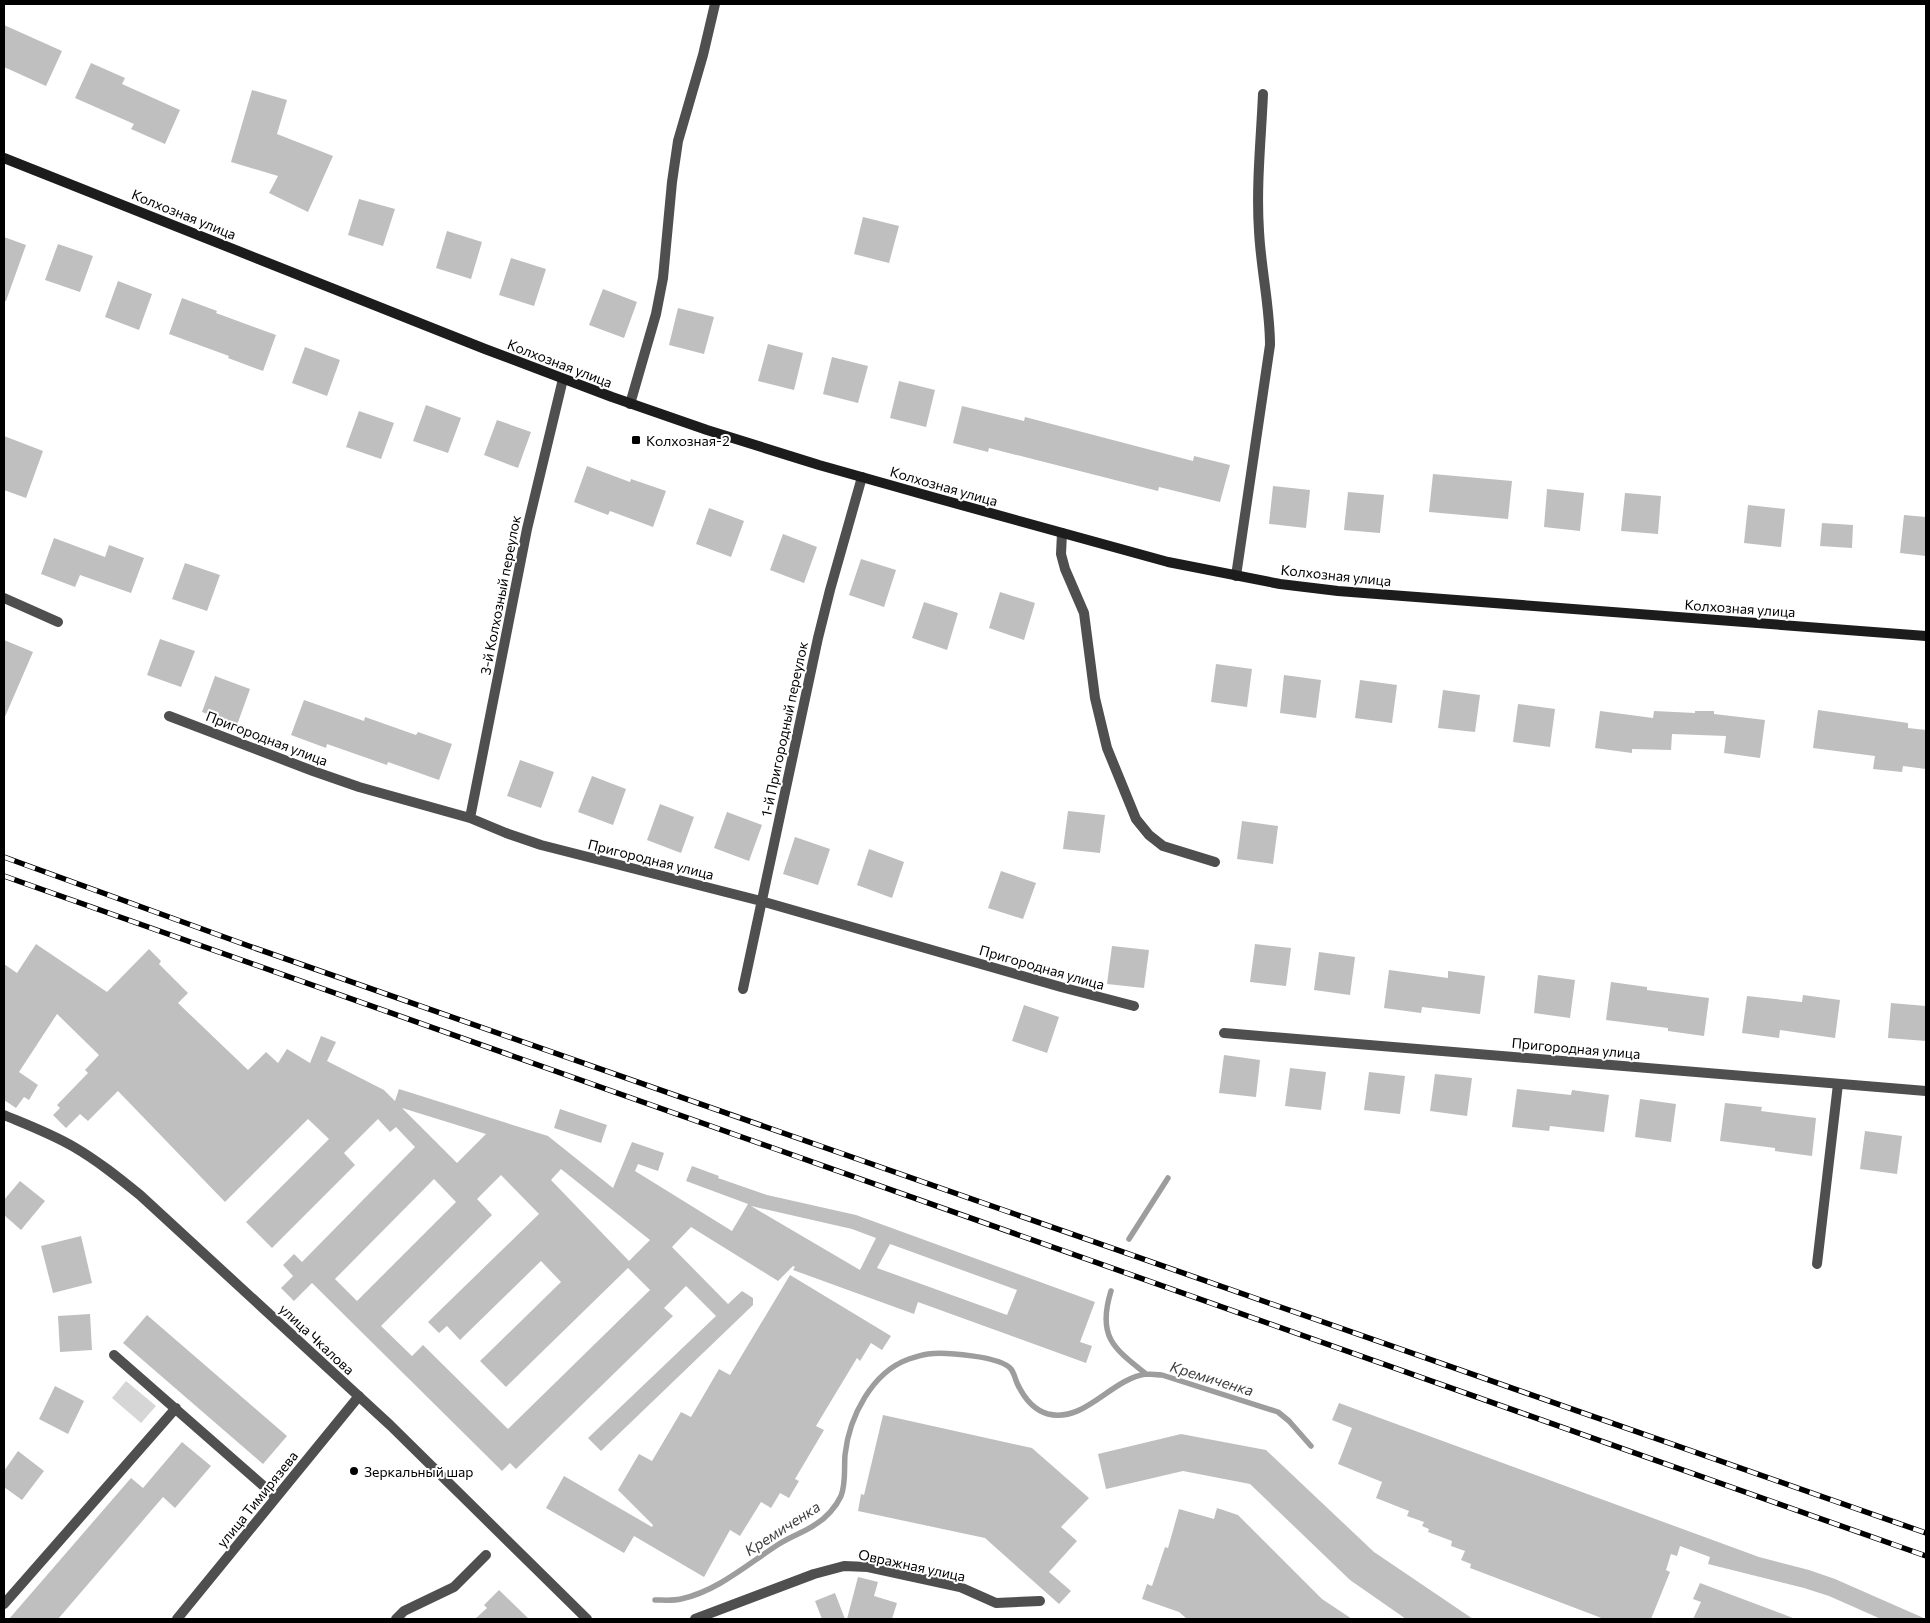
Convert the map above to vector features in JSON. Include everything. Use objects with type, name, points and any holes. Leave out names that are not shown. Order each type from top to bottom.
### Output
[{"type":"main road","name":"Колхозная улица","points":[[4,158],[630,404],[751,444],[862,477],[1168,562],[1236,576],[1338,591],[1926,636]]},
{"type":"street","points":[[630,404],[656,314],[663,278],[672,182],[678,141],[703,55],[715,4]]},
{"type":"street","points":[[1236,576],[1270,345],[1270,318],[1261,262],[1259,229],[1263,94]]},
{"type":"street","name":"3-й Колхозный переулок","points":[[470,818],[526,529],[563,379]]},
{"type":"street","name":"1-й Пригородный переулок","points":[[743,989],[818,638],[862,477]]},
{"type":"street","points":[[1062,533],[1061,554],[1065,569],[1084,613],[1095,698],[1107,748],[1136,819],[1149,835],[1164,846],[1215,862]]},
{"type":"street","points":[[4,598],[58,622]]},
{"type":"street","name":"Пригородная улица","points":[[169,716],[332,777],[470,818],[541,845],[761,901],[1061,988],[1134,1006]]},
{"type":"street","name":"Пригородная улица","points":[[1224,1033],[1926,1091]]},
{"type":"street","points":[[1817,1264],[1838,1084]]},
{"type":"street","name":"улица Чкалова","points":[[4,1115],[75,1147],[113,1173],[180,1230],[359,1396],[586,1619]]},
{"type":"street","points":[[114,1355],[276,1497]]},
{"type":"street","name":"улица Тимирязева","points":[[177,1619],[359,1396]]},
{"type":"street","points":[[4,1604],[176,1408]]},
{"type":"street","points":[[396,1619],[404,1612],[454,1588],[486,1554]]},
{"type":"street","name":"Овражная улица","points":[[695,1619],[814,1574],[844,1566],[868,1567],[960,1587],[996,1603],[1040,1601]]},
{"type":"shaded area","points":[[126,1381],[156,1406],[141,1423],[112,1398]]},
{"type":"building","points":[[4,25],[62,51],[46,86],[4,67]]},
{"type":"building","points":[[91,63],[125,78],[122,84],[180,110],[165,144],[131,129],[134,124],[75,98]]},
{"type":"building","points":[[252,90],[287,100],[277,134],[333,156],[308,212],[269,193],[278,176],[231,162]]},
{"type":"building","points":[[359,199],[395,209],[383,246],[348,235]]},
{"type":"building","points":[[863,217],[899,226],[889,263],[854,254]]},
{"type":"building","points":[[447,231],[482,242],[471,279],[436,268]]},
{"type":"building","points":[[4,237],[26,245],[6,301],[4,301]]},
{"type":"building","points":[[58,244],[93,256],[80,292],[45,280]]},
{"type":"building","points":[[511,258],[546,269],[534,306],[499,295]]},
{"type":"building","points":[[118,281],[152,294],[139,330],[105,317]]},
{"type":"building","points":[[603,289],[637,302],[624,338],[589,325]]},
{"type":"building","points":[[182,298],[217,311],[216,313],[276,335],[263,371],[228,358],[229,356],[169,334]]},
{"type":"building","points":[[678,308],[714,317],[704,354],[669,345]]},
{"type":"building","points":[[768,344],[803,353],[794,390],[758,381]]},
{"type":"building","points":[[305,347],[340,360],[327,396],[292,383]]},
{"type":"building","points":[[832,357],[868,366],[858,403],[823,394]]},
{"type":"building","points":[[899,381],[935,390],[926,427],[890,418]]},
{"type":"building","points":[[426,405],[461,418],[448,453],[413,441]]},
{"type":"building","points":[[962,406],[1024,421],[1025,417],[1193,461],[1194,456],[1230,465],[1220,502],[1159,487],[1158,491],[989,448],[988,452],[953,443]]},
{"type":"building","points":[[359,411],[394,423],[381,459],[346,447]]},
{"type":"building","points":[[497,420],[531,432],[518,468],[484,455]]},
{"type":"building","points":[[4,436],[43,451],[26,498],[4,490]]},
{"type":"building","points":[[587,466],[630,482],[631,479],[666,491],[653,527],[610,511],[608,515],[574,502]]},
{"type":"building","points":[[1433,474],[1512,481],[1508,519],[1429,512]]},
{"type":"building","points":[[1273,486],[1310,490],[1306,528],[1269,524]]},
{"type":"building","points":[[1547,489],[1584,493],[1580,531],[1544,527]]},
{"type":"building","points":[[1348,492],[1384,495],[1380,533],[1344,530]]},
{"type":"building","points":[[1625,493],[1661,496],[1658,534],[1621,531]]},
{"type":"building","points":[[1748,505],[1785,509],[1781,547],[1744,543]]},
{"type":"building","points":[[709,508],[744,521],[731,557],[696,544]]},
{"type":"building","points":[[1904,515],[1926,517],[1926,556],[1900,553]]},
{"type":"building","points":[[1822,523],[1853,525],[1852,548],[1820,546]]},
{"type":"building","points":[[783,534],[817,547],[804,583],[770,570]]},
{"type":"building","points":[[54,538],[105,557],[109,545],[144,558],[131,593],[80,575],[75,587],[41,574]]},
{"type":"building","points":[[861,559],[896,570],[884,607],[849,595]]},
{"type":"building","points":[[185,563],[220,575],[207,611],[172,599]]},
{"type":"building","points":[[1000,592],[1035,603],[1024,640],[989,628]]},
{"type":"building","points":[[924,602],[958,613],[947,650],[912,638]]},
{"type":"building","points":[[160,639],[195,651],[181,687],[147,675]]},
{"type":"building","points":[[4,640],[33,652],[4,719]]},
{"type":"building","points":[[1216,664],[1252,669],[1247,707],[1211,702]]},
{"type":"building","points":[[1284,675],[1321,680],[1316,718],[1280,713]]},
{"type":"building","points":[[215,676],[250,689],[237,725],[202,712]]},
{"type":"building","points":[[1360,680],[1397,685],[1392,723],[1355,718]]},
{"type":"building","points":[[1443,690],[1480,695],[1475,732],[1438,728]]},
{"type":"building","points":[[304,700],[364,721],[365,717],[416,735],[418,732],[452,744],[439,780],[388,762],[387,765],[327,744],[326,748],[291,735]]},
{"type":"building","points":[[1518,704],[1555,709],[1550,747],[1513,742]]},
{"type":"building","points":[[1818,710],[1908,723],[1908,728],[1926,730],[1926,769],[1903,766],[1902,772],[1873,769],[1875,756],[1813,748]]},
{"type":"building","points":[[1600,711],[1653,718],[1654,711],[1695,713],[1695,711],[1714,711],[1714,714],[1765,720],[1760,758],[1724,753],[1726,736],[1672,734],[1671,750],[1632,749],[1632,753],[1595,748]]},
{"type":"building","points":[[520,760],[554,772],[541,808],[507,796]]},
{"type":"building","points":[[592,776],[626,789],[613,825],[578,812]]},
{"type":"building","points":[[660,804],[694,817],[681,853],[647,840]]},
{"type":"building","points":[[1068,811],[1105,815],[1100,853],[1063,849]]},
{"type":"building","points":[[727,812],[762,825],[749,861],[714,848]]},
{"type":"building","points":[[1242,821],[1278,826],[1273,864],[1237,859]]},
{"type":"building","points":[[795,837],[830,849],[818,885],[783,874]]},
{"type":"building","points":[[869,849],[904,862],[892,898],[857,885]]},
{"type":"building","points":[[1001,871],[1036,883],[1023,919],[988,908]]},
{"type":"building","points":[[36,944],[107,992],[149,949],[161,961],[159,964],[188,993],[178,1003],[248,1070],[266,1052],[278,1063],[287,1049],[310,1063],[321,1036],[336,1042],[327,1061],[384,1090],[395,1101],[399,1089],[548,1136],[613,1188],[632,1142],[664,1153],[658,1171],[638,1164],[635,1171],[732,1231],[748,1204],[686,1181],[692,1166],[719,1176],[718,1178],[767,1195],[856,1215],[1095,1302],[1080,1342],[1092,1346],[1086,1363],[918,1302],[914,1314],[793,1270],[795,1267],[793,1266],[778,1281],[691,1227],[672,1247],[728,1304],[742,1291],[753,1298],[753,1305],[601,1451],[588,1438],[716,1316],[686,1286],[664,1308],[673,1316],[516,1469],[510,1463],[502,1471],[312,1283],[294,1301],[281,1288],[293,1276],[283,1265],[294,1254],[302,1262],[415,1147],[396,1127],[390,1132],[378,1119],[344,1153],[355,1165],[272,1248],[246,1222],[329,1139],[308,1119],[225,1202],[118,1091],[88,1121],[80,1114],[66,1128],[53,1115],[60,1108],[57,1105],[88,1073],[85,1070],[99,1055],[57,1014],[19,1072],[38,1085],[29,1100],[24,1097],[16,1108],[4,1100],[4,964],[17,973]],"holes":[[[402,1108],[486,1134],[457,1163]],[[561,1169],[650,1240],[629,1261],[551,1180]],[[501,1175],[539,1214],[428,1322],[439,1333],[447,1326],[460,1340],[541,1261],[561,1282],[480,1361],[506,1387],[628,1268],[650,1290],[508,1429],[423,1345],[412,1356],[381,1326],[492,1215],[477,1199]],[[434,1179],[456,1202],[357,1301],[335,1279]],[[751,1206],[852,1229],[876,1238],[860,1270]],[[890,1244],[1017,1290],[1007,1315],[877,1268]]]},
{"type":"building","points":[[1255,944],[1291,948],[1286,986],[1250,982]]},
{"type":"building","points":[[1112,946],[1149,950],[1144,988],[1107,984]]},
{"type":"building","points":[[1319,952],[1355,957],[1350,995],[1314,990]]},
{"type":"building","points":[[1389,970],[1448,978],[1448,971],[1485,976],[1480,1014],[1422,1007],[1421,1013],[1384,1008]]},
{"type":"building","points":[[1538,975],[1575,980],[1570,1018],[1534,1013]]},
{"type":"building","points":[[1611,982],[1647,987],[1647,990],[1709,998],[1704,1036],[1668,1031],[1668,1028],[1606,1020]]},
{"type":"building","points":[[1803,995],[1840,1000],[1835,1038],[1780,1030],[1779,1038],[1742,1033],[1747,996],[1802,1002]]},
{"type":"building","points":[[1891,1003],[1926,1006],[1926,1041],[1888,1038]]},
{"type":"building","points":[[1024,1005],[1059,1017],[1047,1053],[1012,1041]]},
{"type":"building","points":[[1224,1055],[1260,1060],[1256,1097],[1219,1093]]},
{"type":"building","points":[[1290,1068],[1326,1072],[1321,1110],[1285,1106]]},
{"type":"building","points":[[1369,1072],[1405,1076],[1400,1114],[1364,1110]]},
{"type":"building","points":[[1435,1074],[1472,1078],[1467,1116],[1430,1111]]},
{"type":"building","points":[[1517,1089],[1571,1095],[1572,1090],[1609,1095],[1604,1132],[1550,1126],[1549,1131],[1512,1127]]},
{"type":"building","points":[[1640,1099],[1676,1104],[1671,1142],[1635,1137]]},
{"type":"building","points":[[1725,1103],[1762,1107],[1761,1111],[1816,1118],[1812,1156],[1775,1151],[1775,1148],[1720,1141]]},
{"type":"building","points":[[560,1109],[607,1125],[601,1143],[554,1128]]},
{"type":"building","points":[[1865,1131],[1902,1136],[1897,1174],[1860,1169]]},
{"type":"building","points":[[20,1181],[45,1201],[21,1230],[4,1215],[4,1200]]},
{"type":"building","points":[[81,1236],[92,1283],[53,1293],[41,1246]]},
{"type":"building","points":[[790,1275],[891,1336],[882,1350],[871,1343],[860,1361],[857,1358],[816,1426],[824,1430],[795,1479],[799,1481],[789,1498],[780,1493],[771,1508],[761,1502],[740,1536],[730,1530],[704,1577],[634,1536],[624,1553],[546,1508],[564,1476],[652,1527],[653,1525],[618,1490],[639,1454],[652,1461],[681,1412],[691,1417],[719,1369],[730,1375]]},
{"type":"building","points":[[90,1314],[92,1350],[60,1352],[58,1316]]},
{"type":"building","points":[[147,1315],[287,1436],[263,1464],[123,1343]]},
{"type":"building","points":[[55,1386],[84,1401],[68,1434],[39,1419]]},
{"type":"building","points":[[1339,1403],[1759,1557],[1835,1579],[1926,1619],[1881,1619],[1829,1596],[1804,1588],[1708,1564],[1710,1557],[1680,1546],[1677,1556],[1671,1554],[1666,1570],[1670,1572],[1651,1619],[1604,1619],[1470,1568],[1471,1564],[1461,1560],[1465,1551],[1451,1546],[1452,1541],[1428,1532],[1429,1529],[1422,1526],[1424,1522],[1407,1516],[1409,1511],[1376,1498],[1382,1482],[1338,1464],[1352,1428],[1332,1420]]},
{"type":"building","points":[[883,1415],[1032,1448],[1089,1498],[1061,1527],[1077,1541],[1049,1572],[1071,1591],[1059,1604],[985,1538],[858,1511],[861,1494],[864,1495]]},
{"type":"building","points":[[1181,1434],[1266,1450],[1374,1552],[1473,1619],[1406,1619],[1350,1580],[1250,1484],[1183,1471],[1106,1489],[1098,1454]]},
{"type":"building","points":[[182,1442],[211,1466],[175,1508],[163,1497],[58,1619],[9,1619],[131,1478],[143,1488]]},
{"type":"building","points":[[18,1451],[44,1471],[22,1500],[4,1487],[4,1471]]},
{"type":"building","points":[[1217,1508],[1238,1515],[1322,1599],[1352,1619],[1187,1619],[1179,1612],[1142,1599],[1147,1584],[1152,1586],[1165,1547],[1168,1548],[1179,1509],[1214,1519]]},
{"type":"building","points":[[858,1577],[878,1582],[874,1596],[897,1603],[892,1619],[847,1619]]},
{"type":"building","points":[[1700,1583],[1793,1619],[1693,1619],[1701,1602],[1693,1599]]},
{"type":"building","points":[[499,1590],[529,1619],[475,1619],[487,1608],[484,1605]]},
{"type":"building","points":[[835,1593],[845,1619],[822,1619],[815,1601]]},
{"type":"waterway","points":[[1129,1239],[1168,1178]]},
{"type":"waterway","points":[[1111,1291],[1106,1319],[1107,1330],[1111,1340],[1125,1356],[1146,1374]]},
{"type":"waterway","name":"Кремиченка","points":[[655,1600],[678,1600],[708,1590],[733,1576],[784,1541],[820,1522],[836,1504],[843,1491],[847,1440],[857,1411],[865,1398],[884,1374],[896,1365],[923,1355],[972,1356],[1005,1365],[1011,1369],[1019,1388],[1029,1402],[1048,1414],[1062,1415],[1074,1412],[1134,1377],[1147,1374],[1162,1375],[1278,1412],[1289,1421],[1311,1446]]},
{"type":"railway","points":[[4,857],[249,946],[1926,1533]]},
{"type":"railway","points":[[4,876],[1926,1556]]},
{"type":"place","name":"Колхозная-2","points":[[636,440]]},
{"type":"place","name":"Зеркальный шар","points":[[354,1471]]}]
